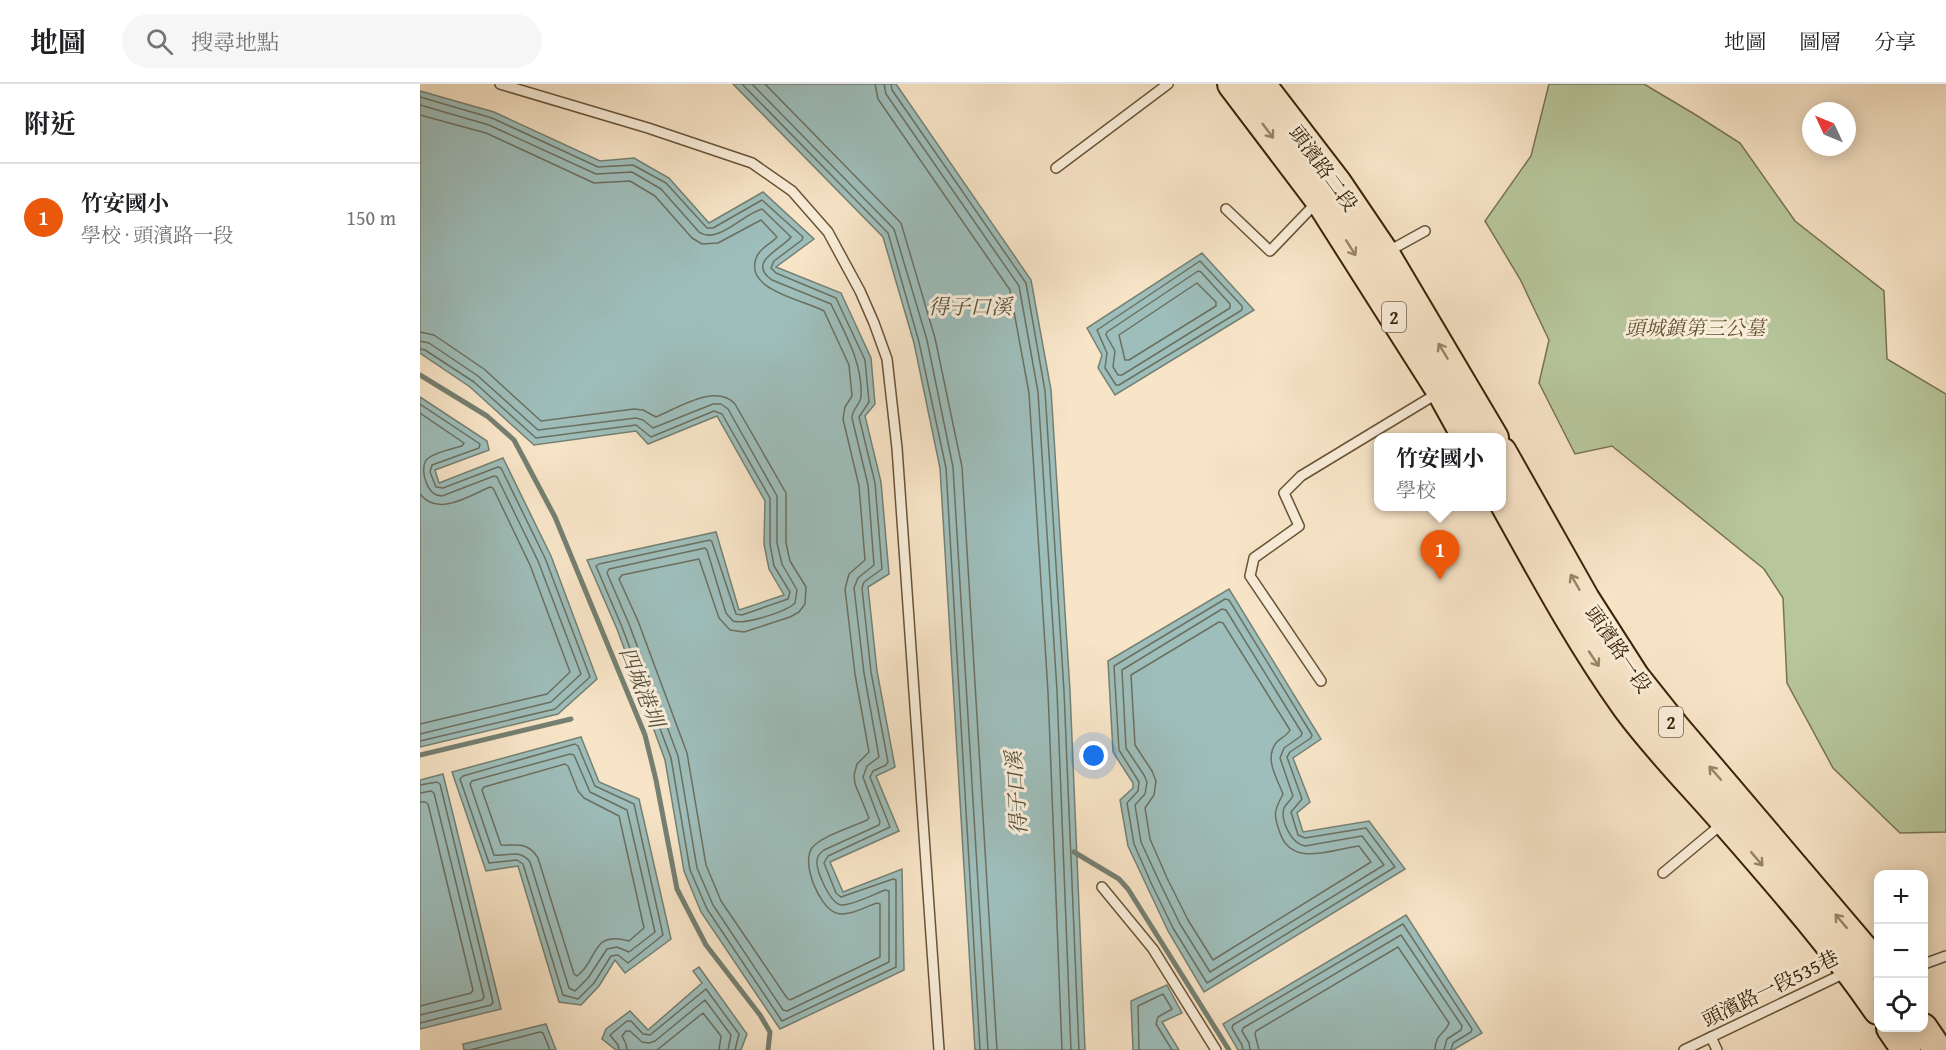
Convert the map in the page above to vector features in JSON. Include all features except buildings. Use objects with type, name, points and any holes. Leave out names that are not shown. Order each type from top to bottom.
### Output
[{"type":"main road","name":"頭濱路二段","points":[[1232,84],[1319,199]]},
{"type":"main road","name":"頭濱路二段","points":[[1261,84],[1337,183],[1385,254]]},
{"type":"main road","name":"2","points":[[1319,199],[1450,385],[1490,433]]},
{"type":"main road","name":"2","points":[[1385,254],[1450,385],[1465,433]]},
{"type":"main road","name":"頭濱路一段","points":[[1506,476],[1510,500],[1572,624],[1626,707],[1667,757],[1867,976]]},
{"type":"main road","name":"頭濱路一段","points":[[1510,500],[1585,599],[1635,677],[1867,976]]},
{"type":"main road","points":[[1894,1032],[1906,1050]]},
{"type":"main road","points":[[1926,1032],[1938,1050]]},
{"type":"lane","points":[[500,84],[648,128],[752,163],[792,191],[828,232],[860,291],[887,359],[897,448],[939,1050]]},
{"type":"lane","points":[[1056,168],[1168,84]]},
{"type":"lane","points":[[1226,209],[1270,251],[1319,199]]},
{"type":"lane","points":[[1385,254],[1425,231]]},
{"type":"lane","points":[[1321,681],[1250,576],[1254,558],[1299,526],[1284,493],[1301,476],[1450,385]]},
{"type":"lane","points":[[1663,873],[1725,821]]},
{"type":"lane","points":[[1102,887],[1153,949],[1216,1050]]},
{"type":"lane","points":[[1928,962],[1946,956]]},
{"type":"lane","name":"頭濱路一段535巷","points":[[1684,1050],[1711,1037],[1867,976]]},
{"type":"lane","points":[[1711,1037],[1717,1050]]},
{"type":"green space","name":"頭城鎮第三公墓","points":[[1549,84],[1644,84],[1740,143],[1795,221],[1884,291],[1887,359],[1946,394],[1946,832],[1900,833],[1833,768],[1787,683],[1783,598],[1764,569],[1612,446],[1575,454],[1539,383],[1549,340],[1520,279],[1485,221],[1531,156]]},
{"type":"water","name":"得子口溪","points":[[733,84],[896,84],[1031,280],[1051,390],[1070,691],[1085,1050],[975,1050],[940,468],[914,343],[883,237]]},
{"type":"water","points":[[420,91],[494,112],[600,161],[634,158],[669,178],[709,223],[763,192],[814,239],[776,267],[841,293],[871,358],[875,404],[865,416],[881,482],[889,574],[868,587],[877,671],[895,767],[876,776],[899,831],[830,862],[843,892],[902,869],[904,970],[780,1029],[701,912],[684,871],[665,760],[617,629],[587,560],[716,532],[739,610],[784,595],[769,569],[764,544],[765,501],[717,416],[648,444],[636,431],[534,445],[470,387],[420,353]]},
{"type":"water","points":[[1202,253],[1254,310],[1115,395],[1098,368],[1102,355],[1087,328]]},
{"type":"water","points":[[420,397],[487,441],[489,450],[435,470],[439,483],[503,458],[551,556],[597,679],[558,714],[420,747]]},
{"type":"water","points":[[1229,589],[1321,739],[1293,758],[1310,802],[1297,813],[1303,832],[1369,821],[1405,869],[1204,992],[1168,931],[1128,846],[1120,800],[1133,788],[1133,783],[1113,752],[1108,661]]},
{"type":"water","points":[[581,737],[599,782],[639,799],[671,939],[625,973],[615,960],[599,986],[581,1005],[559,1002],[518,866],[486,871],[452,772]]},
{"type":"water","points":[[443,774],[501,1009],[420,1029],[420,780]]},
{"type":"water","points":[[1406,915],[1482,1033],[1453,1050],[1238,1050],[1223,1024]]},
{"type":"water","points":[[699,967],[747,1034],[741,1050],[616,1050],[602,1039],[606,1029],[630,1011],[648,1030],[702,983],[693,971]]},
{"type":"water","points":[[1167,985],[1182,1013],[1162,1022],[1179,1050],[1133,1050],[1131,1001]]},
{"type":"water","points":[[546,1024],[556,1050],[464,1050],[463,1044]]},
{"type":"waterway","name":"四城港圳","points":[[420,375],[487,416],[514,440],[555,517],[645,735],[677,889],[706,945],[760,1015],[770,1032],[768,1050]]},
{"type":"waterway","points":[[420,755],[571,719]]},
{"type":"waterway","points":[[1074,852],[1119,879],[1128,889],[1229,1050]]},
{"type":"place","name":"竹安國小","points":[[1440,580]]}]
